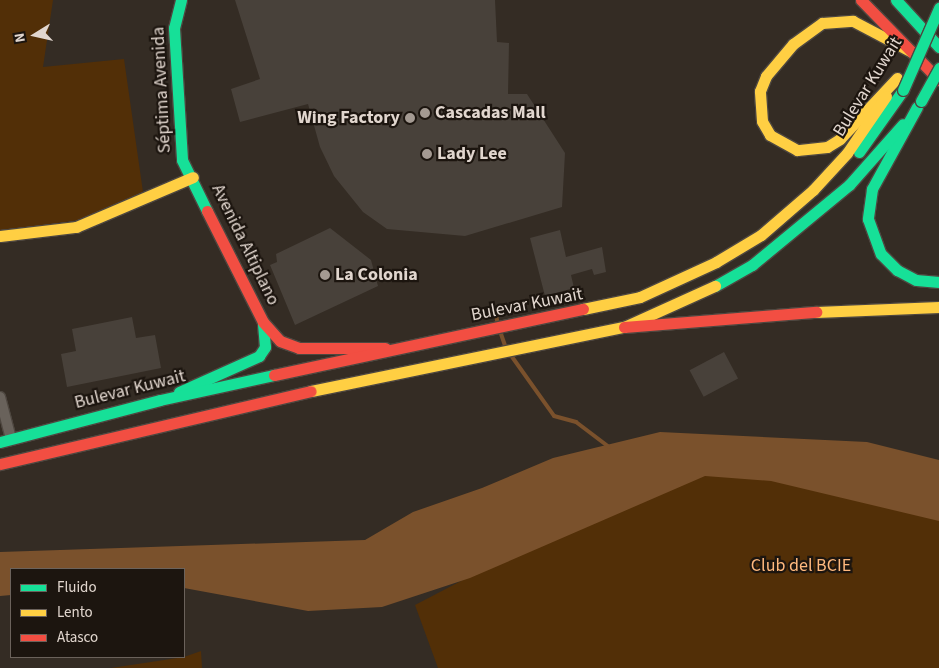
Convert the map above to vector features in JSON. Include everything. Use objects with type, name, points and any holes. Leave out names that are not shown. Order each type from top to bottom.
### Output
[{"type":"main road","name":"Séptima Avenida","points":[[181,0],[174,28],[180,149],[193,177]]},
{"type":"main road","points":[[861,0],[939,80]]},
{"type":"main road","points":[[896,0],[939,47]]},
{"type":"main road","name":"Bulevar Kuwait","points":[[5,441],[160,400],[396,348],[526,323],[640,297],[708,266],[761,235],[813,190],[847,153],[899,75],[933,0]]},
{"type":"main road","points":[[813,190],[842,171],[878,129],[903,90],[939,8]]},
{"type":"main road","points":[[899,75],[840,139],[827,148],[812,152],[782,144],[762,121],[760,98],[766,76],[793,44],[822,23],[853,21],[914,53]]},
{"type":"main road","points":[[939,68],[872,189],[868,220],[881,254],[896,270],[916,280],[939,282]]},
{"type":"main road","points":[[624,327],[707,290],[752,265],[849,185],[919,104]]},
{"type":"main road","name":"Avenida Altiplano","points":[[0,236],[76,228],[193,177],[263,322],[280,341],[299,348],[396,348]]},
{"type":"main road","points":[[0,464],[226,408],[624,327],[750,314],[939,307]]},
{"type":"main road","name":"Avenida Altiplano","points":[[160,400],[259,356],[265,347],[263,322]]},
{"type":"street","points":[[0,397],[5,441]]},
{"type":"green space","points":[[0,0],[53,0],[43,67],[124,59],[143,192],[86,219],[0,231]]},
{"type":"green space","name":"Club del BCIE","points":[[811,462],[939,498],[939,668],[438,668],[415,605],[605,506],[680,477]]},
{"type":"green space","points":[[201,651],[202,668],[111,668],[185,658]]},
{"type":"shaded area","points":[[660,432],[867,442],[939,460],[939,521],[771,481],[705,476],[470,578],[382,607],[308,611],[185,588],[185,568],[10,568],[10,595],[0,596],[0,552],[365,540],[413,512],[482,488],[553,458]]},
{"type":"building","name":"Cascadas Mall","points":[[235,0],[495,0],[497,42],[509,43],[508,94],[527,94],[565,153],[562,207],[465,236],[387,229],[363,212],[334,176],[320,147],[308,104],[240,122],[231,89],[260,79]]},
{"type":"building","name":"La Colonia","points":[[330,228],[371,260],[378,286],[295,325],[270,265],[277,262],[276,254]]},
{"type":"building","points":[[560,230],[566,257],[602,247],[606,272],[594,275],[592,269],[571,275],[574,288],[545,296],[530,238]]},
{"type":"building","points":[[132,317],[136,338],[155,335],[161,368],[67,387],[61,354],[76,351],[72,329]]},
{"type":"building","points":[[724,352],[738,378],[704,397],[690,370]]},
{"type":"waterway","points":[[496,315],[498,325]]},
{"type":"waterway","points":[[500,331],[506,348]]},
{"type":"waterway","points":[[510,354],[554,416],[576,422],[609,447]]},
{"type":"traffic: fast","points":[[181,0],[174,28],[182,160],[207,211]]},
{"type":"traffic: fast","points":[[896,0],[939,47]]},
{"type":"traffic: fast","points":[[903,90],[939,8]]},
{"type":"traffic: fast","points":[[921,101],[939,68]]},
{"type":"traffic: fast","points":[[859,152],[903,90]]},
{"type":"traffic: fast","points":[[917,107],[872,189],[868,219],[881,254],[897,270],[916,280],[939,282]]},
{"type":"traffic: fast","points":[[715,286],[752,265],[849,185],[903,124]]},
{"type":"traffic: fast","points":[[179,392],[259,356],[265,347],[263,322]]},
{"type":"traffic: fast","points":[[0,442],[160,400],[274,375]]},
{"type":"traffic: slow","points":[[897,78],[840,139],[827,147],[797,150],[770,135],[762,121],[760,91],[766,76],[793,44],[822,23],[853,21],[914,53]]},
{"type":"traffic: slow","points":[[583,309],[640,297],[716,262],[761,235],[813,190],[847,153],[886,96]]},
{"type":"traffic: slow","points":[[0,236],[76,227],[193,177]]},
{"type":"traffic: slow","points":[[311,391],[624,327],[715,286]]},
{"type":"traffic: slow","points":[[816,312],[939,307]]},
{"type":"traffic: jam","points":[[861,0],[939,80]]},
{"type":"traffic: jam","points":[[207,211],[263,322],[280,341],[299,348],[385,348]]},
{"type":"traffic: jam","points":[[274,375],[583,309]]},
{"type":"traffic: jam","points":[[624,327],[816,312]]},
{"type":"traffic: jam","points":[[0,464],[311,391]]},
{"type":"place","name":"Cascadas Mall","points":[[425,113]]},
{"type":"place","name":"Wing Factory","points":[[410,118]]},
{"type":"place","name":"Lady Lee","points":[[427,154]]},
{"type":"place","name":"La Colonia","points":[[325,275]]}]
